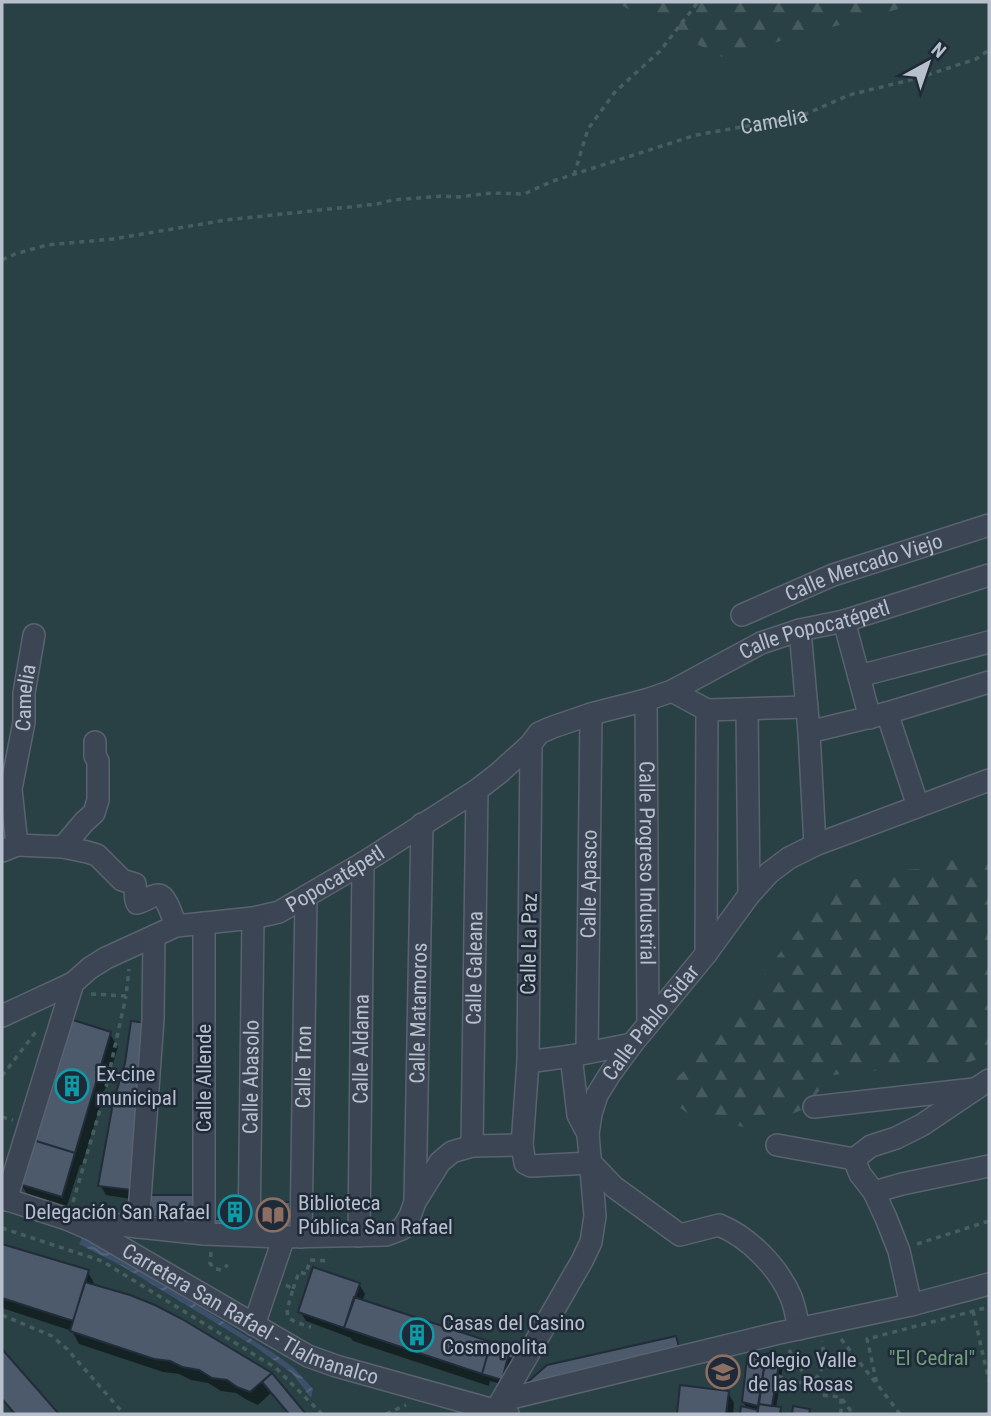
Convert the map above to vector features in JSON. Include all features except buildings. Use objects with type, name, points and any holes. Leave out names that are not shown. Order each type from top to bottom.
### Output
[{"type":"street","name":"Calle Mercado Viejo","points":[[742,615],[832,575],[989,525]]},
{"type":"street","name":"Calle Popocatépetl","points":[[646,700],[672,691],[761,643],[800,630],[844,621],[989,575]]},
{"type":"street","points":[[844,621],[859,676],[918,806]]},
{"type":"street","points":[[800,630],[815,845]]},
{"type":"street","name":"Camelia","points":[[7,849],[6,788],[24,722],[24,693],[34,635]]},
{"type":"street","points":[[859,676],[989,642]]},
{"type":"street","points":[[809,732],[989,682]]},
{"type":"street","points":[[672,691],[706,710],[807,706]]},
{"type":"street","name":"Popocatépetl","points":[[2,1016],[71,988],[90,968],[106,958],[176,926],[253,918],[279,912],[363,863],[477,790],[531,744],[539,733],[591,714],[646,700]]},
{"type":"street","name":"Calle Progreso Industrial","points":[[646,700],[648,1024]]},
{"type":"street","points":[[747,709],[749,895]]},
{"type":"street","points":[[706,710],[706,954]]},
{"type":"street","name":"Calle Apasco","points":[[589,1134],[578,1115],[591,714]]},
{"type":"street","points":[[64,846],[94,813],[98,800],[98,761],[94,742]]},
{"type":"street","name":"Calle La Paz","points":[[522,1144],[528,1062],[531,744]]},
{"type":"street","name":"Calle Pablo Sidar","points":[[502,1408],[591,1242],[595,1216],[589,1134],[591,1114],[597,1095],[632,1044],[706,954],[749,895],[769,873],[789,858],[815,845],[989,780]]},
{"type":"street","name":"Calle Galeana","points":[[472,1146],[477,790]]},
{"type":"street","name":"Calle Matamoros","points":[[415,1202],[422,824]]},
{"type":"street","points":[[7,849],[64,846],[97,855],[122,880],[135,884],[137,903],[157,895],[165,898],[176,926]]},
{"type":"street","name":"Calle Aldama","points":[[359,1236],[363,863]]},
{"type":"street","name":"Calle Tron","points":[[254,1325],[293,1237],[306,897]]},
{"type":"street","name":"Calle Abasolo","points":[[249,1236],[253,918]]},
{"type":"street","name":"Calle Allende","points":[[204,923],[204,1234]]},
{"type":"street","points":[[138,1227],[153,1019],[154,936]]},
{"type":"street","points":[[4,1199],[71,988]]},
{"type":"street","points":[[528,1062],[632,1044]]},
{"type":"street","points":[[814,1107],[982,1084]]},
{"type":"street","points":[[777,1145],[854,1159],[871,1146],[896,1138],[922,1125],[982,1084]]},
{"type":"street","points":[[90,1228],[111,1224],[249,1236],[386,1235],[402,1229],[440,1162],[452,1153],[472,1146],[522,1144],[525,1163],[531,1166],[591,1163],[614,1187],[680,1235],[719,1225],[737,1234],[766,1261],[781,1280],[806,1328]]},
{"type":"street","points":[[854,1159],[860,1174],[874,1192],[899,1251],[911,1305]]},
{"type":"street","points":[[874,1192],[989,1166]]},
{"type":"street","name":"Carretera San Rafael - Tlalmanalco","points":[[4,1199],[90,1228],[308,1356],[336,1366],[502,1408]]},
{"type":"street","points":[[502,1408],[806,1328],[911,1305],[989,1284]]},
{"type":"path","points":[[574,175],[588,129],[615,92],[660,51],[698,2]]},
{"type":"path","name":"Camelia","points":[[2,260],[47,245],[113,239],[226,220],[393,200],[459,197],[491,192],[524,194],[553,181],[696,135],[799,117],[849,96],[976,59],[989,50]]},
{"type":"path","points":[[68,1219],[104,1096],[126,996],[132,946]]},
{"type":"path","points":[[71,988],[126,996]]},
{"type":"path","points":[[2,1076],[45,1020],[59,1024]]},
{"type":"path","points":[[104,1096],[114,1099]]},
{"type":"path","points":[[899,1251],[989,1221]]},
{"type":"path","points":[[2,1228],[107,1264],[276,1368],[322,1414]]},
{"type":"path","points":[[203,1268],[210,1258],[211,1265],[218,1270],[228,1265]]},
{"type":"path","points":[[311,1327],[288,1317],[287,1310],[293,1289],[299,1272],[306,1274],[310,1260],[330,1261]]},
{"type":"path","points":[[281,1283],[293,1289]]},
{"type":"path","points":[[968,1290],[989,1381]]},
{"type":"path","points":[[877,1384],[867,1339],[989,1307]]},
{"type":"path","points":[[2,1315],[52,1336],[124,1414]]},
{"type":"path","points":[[806,1328],[824,1352],[823,1368],[810,1384]]},
{"type":"path","points":[[806,1328],[810,1384]]},
{"type":"path","points":[[806,1328],[877,1384],[900,1414]]},
{"type":"path","points":[[778,1376],[810,1384]]},
{"type":"path","points":[[818,1377],[821,1395],[841,1397],[853,1414]]},
{"type":"path","points":[[841,1397],[841,1414]]},
{"type":"green space","name":"\"El Cedral\"","points":[[2,2],[989,2],[989,1414],[2,1414]]},
{"type":"green space","points":[[615,2],[924,2],[722,57]]},
{"type":"green space","points":[[989,850],[989,979],[984,982],[989,984],[989,1055],[969,1062],[832,1075],[804,1109],[753,1130],[691,1116],[672,1101],[668,1091],[672,1082],[719,1030],[746,1005],[771,964],[809,917],[845,883],[880,871],[920,869]]},
{"type":"water","points":[[82,1238],[124,1260],[272,1352],[294,1368],[313,1389],[311,1398],[292,1373],[254,1346],[122,1266],[79,1244]]},
{"type":"place","name":"Ex-cine municipal","points":[[72,1086]]},
{"type":"place","name":"Delegación San Rafael","points":[[235,1212]]},
{"type":"place","name":"Biblioteca Pública San Rafael","points":[[273,1215]]},
{"type":"place","name":"Casas del Casino Cosmopolita","points":[[417,1335]]},
{"type":"place","name":"Colegio Valle de las Rosas","points":[[723,1372]]}]
